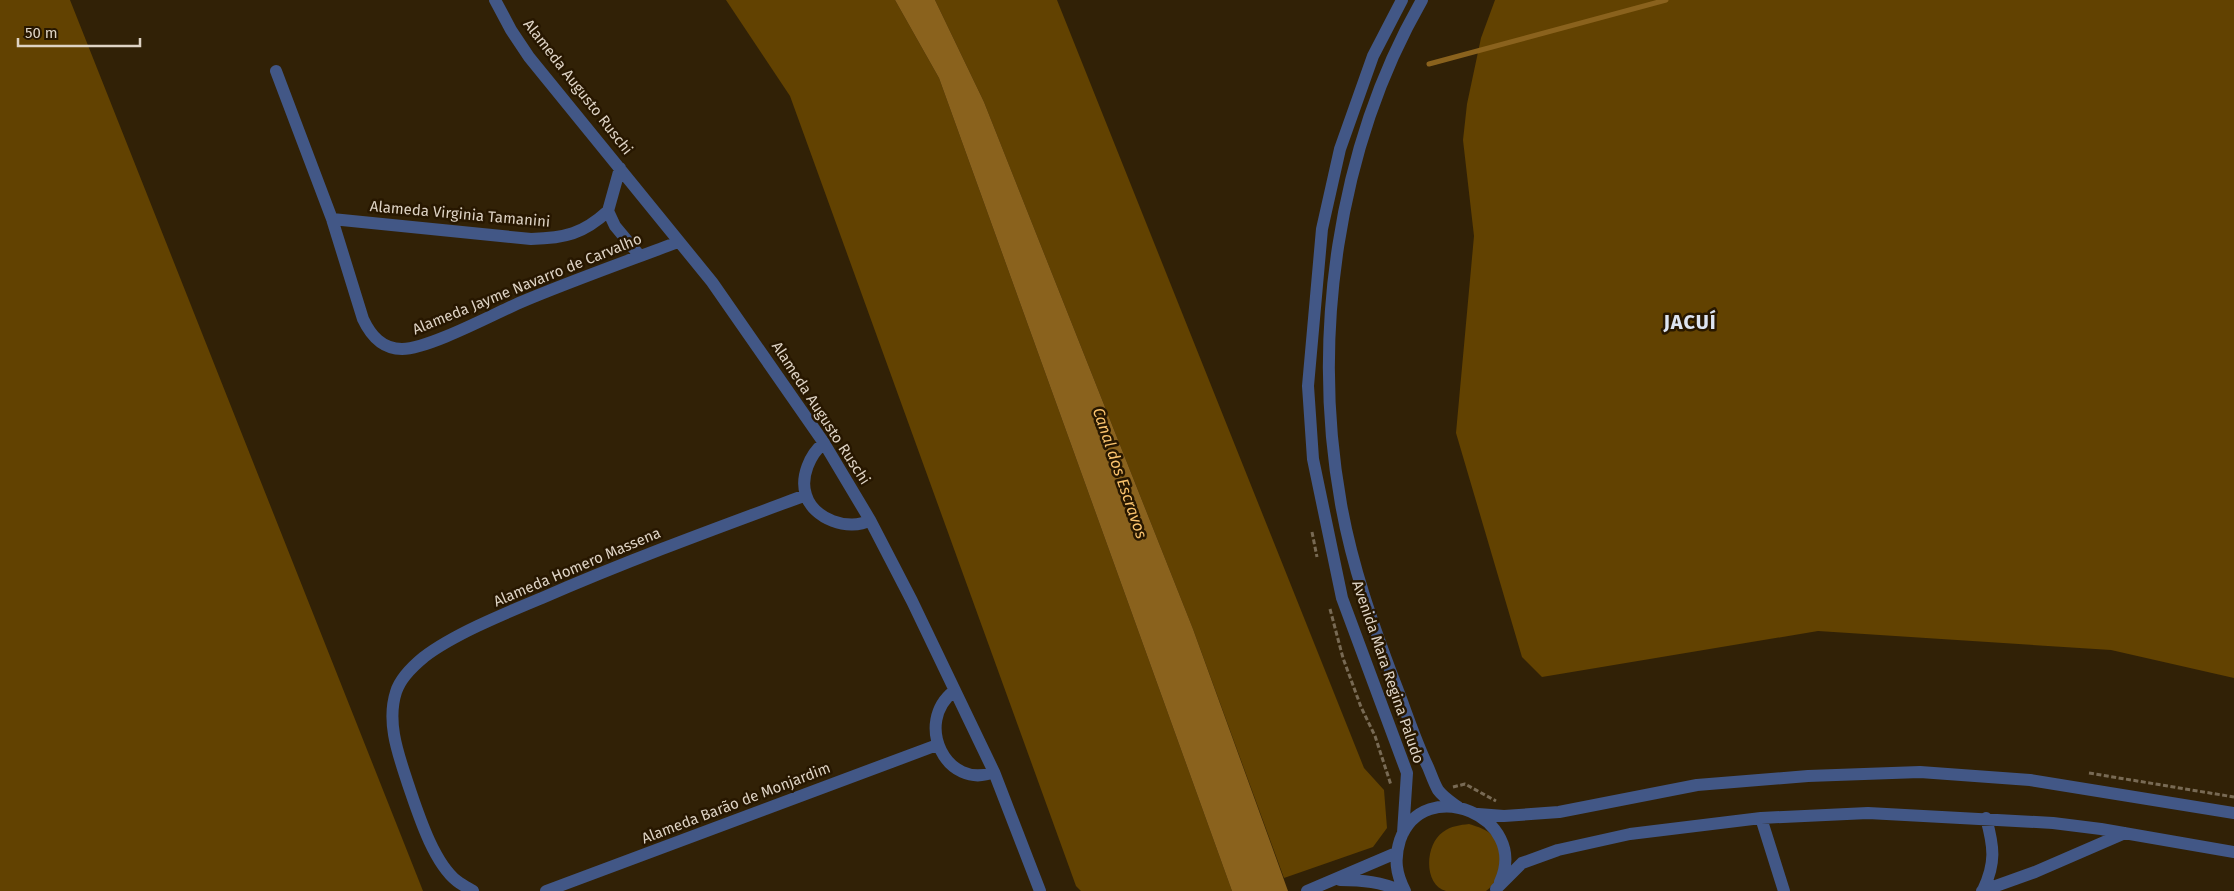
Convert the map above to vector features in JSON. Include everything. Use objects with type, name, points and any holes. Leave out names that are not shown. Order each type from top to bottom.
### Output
[{"type":"street","name":"Alameda Augusto Ruschi","points":[[495,0],[511,30],[529,57],[712,282],[824,443],[870,520],[994,772],[1040,891]]},
{"type":"street","name":"Avenida Mara Regina Paludo","points":[[1402,0],[1373,56],[1340,149],[1322,229],[1308,386],[1313,459],[1342,598],[1407,773],[1403,833]]},
{"type":"street","name":"Avenida Mara Regina Paludo","points":[[1422,0],[1388,69],[1359,152],[1348,195],[1340,231],[1332,302],[1329,398],[1337,477],[1354,563],[1379,640],[1423,758],[1439,791],[1458,806]]},
{"type":"street","name":"Alameda Jayme Navarro de Carvalho","points":[[276,71],[332,219],[354,296],[370,333],[386,346],[401,349],[427,343],[519,303],[678,242]]},
{"type":"street","points":[[620,168],[608,210],[614,226],[640,256]]},
{"type":"street","name":"Alameda Virginia Tamanini","points":[[332,219],[532,239],[556,238],[586,228],[608,210]]},
{"type":"street","points":[[824,443],[815,452],[807,466],[804,483],[806,495],[817,511],[833,522],[846,525],[859,524],[870,520]]},
{"type":"street","name":"Alameda Homero Massena","points":[[473,891],[456,881],[439,860],[410,790],[397,751],[393,726],[393,709],[396,692],[406,675],[424,657],[461,636],[625,562],[806,495]]},
{"type":"street","points":[[954,691],[940,705],[936,717],[937,745],[946,760],[957,768],[972,774],[984,775],[994,772]]},
{"type":"street","name":"Alameda Barão de Monjardim","points":[[546,891],[937,745]]},
{"type":"street","points":[[1404,891],[1396,867],[1396,853],[1403,833],[1411,822],[1421,814],[1439,808],[1458,806],[1478,814],[1504,816],[1559,812],[1697,785],[1808,776],[1920,772],[2030,780],[2234,813]]},
{"type":"street","points":[[1496,890],[1522,863],[1558,850],[1630,834],[1761,818],[1868,813],[1986,818],[2053,823],[2234,852]]},
{"type":"street","points":[[1478,814],[1496,831],[1504,854],[1503,872],[1496,890]]},
{"type":"street","points":[[1761,818],[1784,891]]},
{"type":"street","points":[[1982,891],[1989,878],[1994,852],[1986,818]]},
{"type":"street","points":[[1982,891],[2035,872],[2124,833]]},
{"type":"street","points":[[1307,891],[1396,853]]},
{"type":"street","points":[[1335,880],[1371,881],[1404,891]]},
{"type":"path","points":[[1312,527],[1314,545],[1319,561]]},
{"type":"path","points":[[1329,602],[1331,620],[1343,658],[1375,736],[1394,793],[1397,799],[1406,802]]},
{"type":"path","points":[[2082,772],[2234,797]]},
{"type":"path","points":[[1439,791],[1464,784],[1502,804]]},
{"type":"shaded area","points":[[0,0],[70,0],[423,891],[0,891]]},
{"type":"shaded area","points":[[726,0],[895,0],[939,78],[1232,891],[1081,891],[1076,886],[790,96]]},
{"type":"shaded area","points":[[935,0],[1057,0],[1364,768],[1384,790],[1387,828],[1373,847],[1284,878],[1193,629],[984,102]]},
{"type":"shaded area","points":[[1495,0],[2234,0],[2234,678],[2111,650],[1818,631],[1542,677],[1522,657],[1456,433],[1474,236],[1463,140],[1467,104],[1481,38]]},
{"type":"shaded area","points":[[1469,824],[1488,832],[1498,843],[1501,858],[1499,873],[1496,880],[1486,891],[1446,891],[1433,881],[1430,873],[1430,854],[1433,845],[1437,838],[1446,830]]},
{"type":"water","name":"Canal dos Escravos","points":[[895,0],[935,0],[984,102],[1193,629],[1288,891],[1232,891],[939,78]]},
{"type":"waterway","points":[[1429,64],[1666,0]]},
{"type":"district","name":"JACUÍ","points":[[1690,322]]}]
